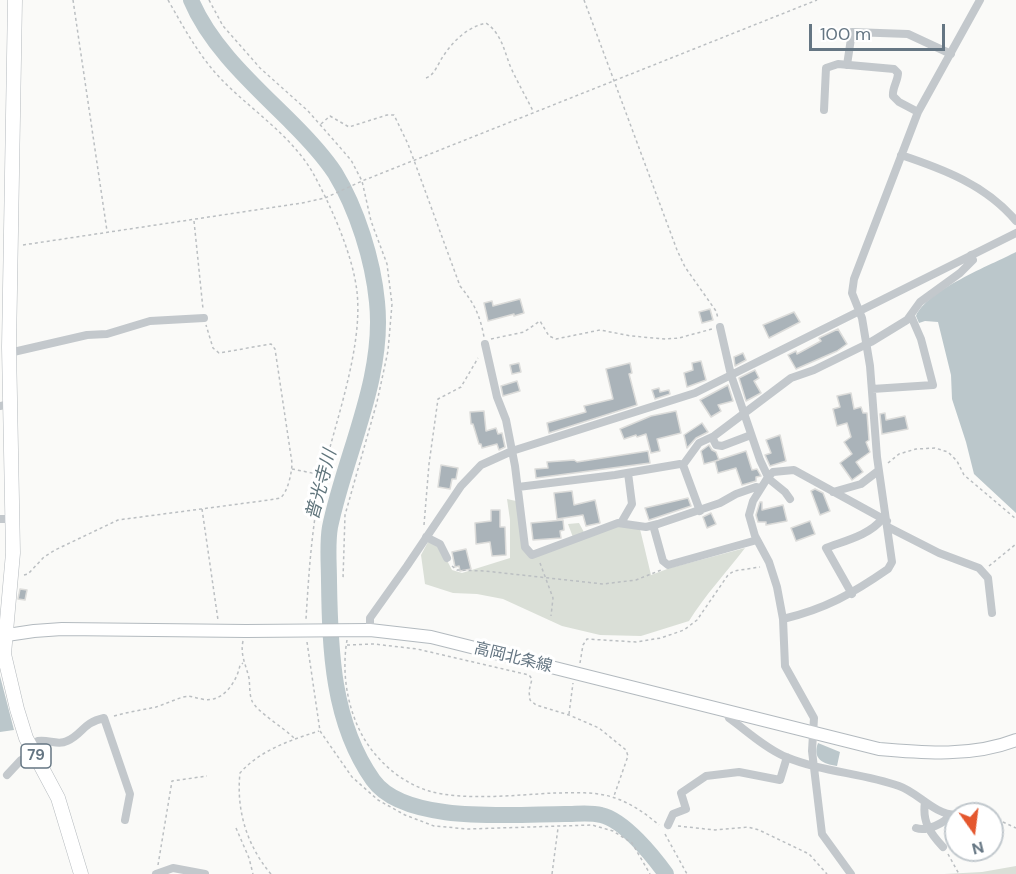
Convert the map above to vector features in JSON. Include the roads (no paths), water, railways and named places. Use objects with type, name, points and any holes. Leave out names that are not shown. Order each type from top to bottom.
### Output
[{"type":"main road","name":"79","points":[[15,0],[11,247],[5,405],[6,519],[11,579],[2,635],[4,654],[26,738],[58,798],[81,874]]},
{"type":"main road","name":"高岡北条線","points":[[2,635],[62,629],[370,630],[431,637],[879,749],[932,754],[979,749],[1016,740]]},
{"type":"street","points":[[783,619],[825,607],[852,594],[888,569],[892,562],[879,471],[867,344],[859,310],[852,293],[854,279],[918,112],[980,0]]},
{"type":"street","points":[[847,65],[852,32],[908,34],[951,54]]},
{"type":"street","points":[[824,111],[826,68],[838,64],[894,69],[898,77],[892,92],[893,96],[899,102],[918,112]]},
{"type":"street","points":[[901,155],[966,180],[996,201],[1016,221]]},
{"type":"street","points":[[370,630],[370,618],[470,474],[481,465],[512,451],[695,393],[1016,233]]},
{"type":"street","points":[[518,486],[682,465],[699,443],[712,437],[791,378],[814,370],[867,344],[907,320],[920,302],[960,273],[973,260],[971,255]]},
{"type":"street","points":[[872,389],[933,385],[921,339],[911,316]]},
{"type":"street","points":[[6,350],[87,335],[107,334],[150,321],[204,318]]},
{"type":"street","points":[[720,327],[731,375],[751,435],[768,477],[785,492],[790,500]]},
{"type":"street","points":[[485,344],[496,397],[507,420],[525,547],[532,555],[588,532],[621,523],[646,527],[700,511],[736,494],[756,487],[760,488]]},
{"type":"street","points":[[712,437],[716,445],[722,446],[751,435]]},
{"type":"street","points":[[682,465],[700,511]]},
{"type":"street","points":[[851,874],[822,834],[812,751],[814,718],[785,666],[783,619],[777,586],[757,540],[749,514],[760,488],[773,472],[794,470],[916,542],[982,571],[988,578],[992,613]]},
{"type":"street","points":[[833,492],[861,484],[879,471]]},
{"type":"street","points":[[621,523],[632,504],[628,473]]},
{"type":"street","points":[[852,594],[826,548],[885,522]]},
{"type":"street","points":[[653,525],[663,561],[670,565],[757,540]]},
{"type":"street","points":[[426,537],[440,544],[447,558]]},
{"type":"street","points":[[726,710],[729,718],[787,757],[901,786],[925,802],[944,811]]},
{"type":"street","points":[[7,775],[21,760],[35,755],[38,750],[38,741],[61,743],[68,741],[89,723],[104,718],[130,794],[125,820]]},
{"type":"street","points":[[665,828],[673,814],[686,809],[681,793],[706,776],[739,772],[780,780],[787,757]]},
{"type":"street","points":[[925,802],[924,818],[927,828],[943,846]]},
{"type":"street","points":[[916,828],[921,830],[944,820]]},
{"type":"street","points":[[156,873],[173,868],[205,874]]},
{"type":"waterway","name":"普光寺川","points":[[191,0],[222,51],[309,141],[335,173],[357,219],[372,269],[378,330],[375,359],[370,387],[337,499],[328,547],[331,633],[336,684],[341,709],[359,758],[373,780],[388,794],[409,804],[435,811],[491,815],[588,813],[610,818],[628,831],[666,874]]}]
